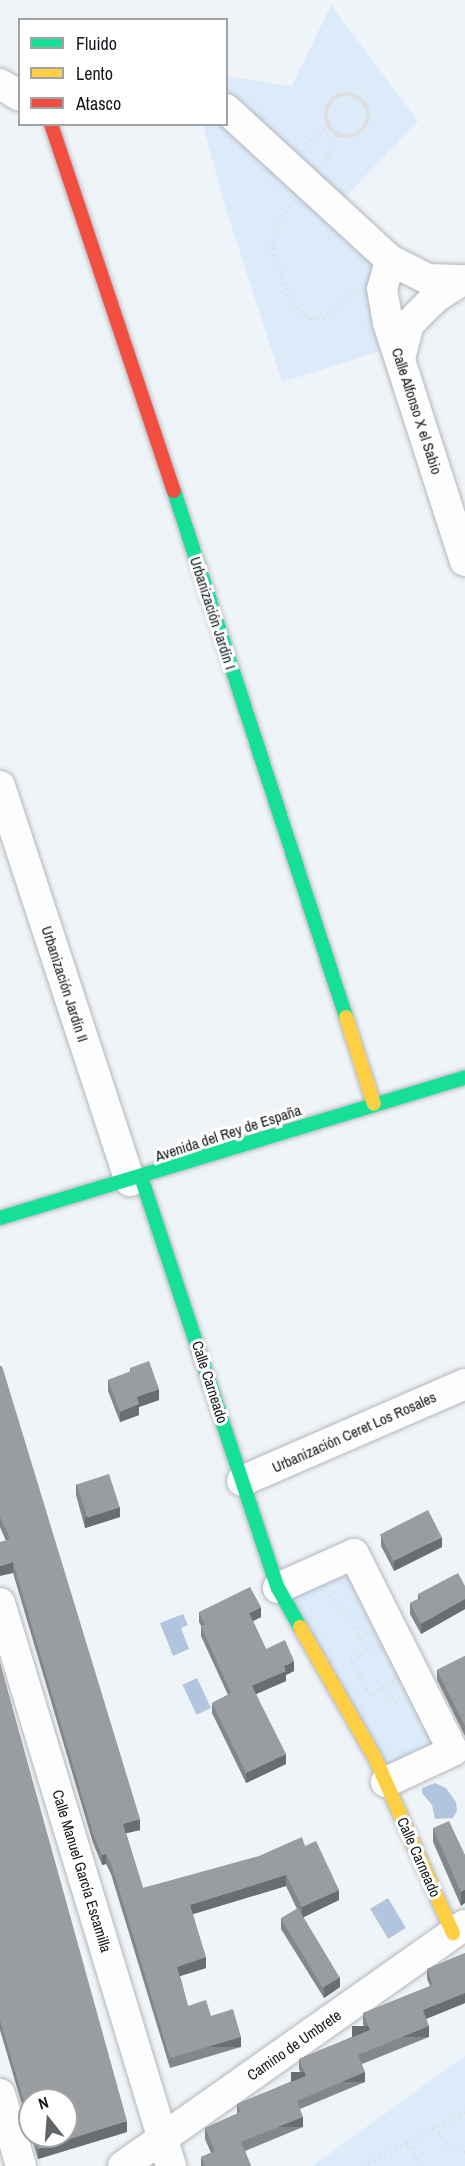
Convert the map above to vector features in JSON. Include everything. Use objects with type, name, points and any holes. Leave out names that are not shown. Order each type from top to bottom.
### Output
[{"type":"street","points":[[0,84],[18,95]]},
{"type":"street","points":[[228,111],[390,260],[428,279],[464,280]]},
{"type":"street","name":"Urbanización Jardín I","points":[[52,126],[56,131],[374,1104]]},
{"type":"street","name":"Calle Alfonso X el Sabio","points":[[390,260],[382,290],[388,323],[465,561]]},
{"type":"street","points":[[400,359],[409,324],[435,298],[464,280]]},
{"type":"street","name":"Urbanización Jardín II","points":[[0,786],[136,1179]]},
{"type":"street","name":"Avenida del Rey de España","points":[[0,1218],[136,1179],[374,1104],[465,1078]]},
{"type":"street","name":"Calle Carneado","points":[[136,1179],[242,1481],[291,1582],[327,1667],[459,1929]]},
{"type":"street","name":"Urbanización Ceret Los Rosales","points":[[242,1481],[465,1384]]},
{"type":"street","points":[[291,1582],[354,1554],[453,1751],[386,1782]]},
{"type":"street","name":"Calle Manuel García Escamilla","points":[[0,1603],[167,2152]]},
{"type":"street","name":"Camino de Umbrete","points":[[123,2166],[167,2152],[459,1929]]},
{"type":"street","points":[[0,2094],[21,2166]]},
{"type":"path","points":[[350,93],[363,101],[368,114],[363,128],[352,136],[332,131],[325,120],[330,100],[350,93]]},
{"type":"path","points":[[308,184],[273,229],[272,249],[279,275],[292,304],[310,319],[323,319],[352,292],[382,290]]},
{"type":"path","points":[[291,1582],[334,1600],[352,1622],[367,1651]]},
{"type":"path","points":[[382,1643],[399,1678],[370,1695],[351,1659],[367,1651],[382,1643]]},
{"type":"path","points":[[363,2166],[465,2112]]},
{"type":"path","points":[[436,2127],[447,2146],[465,2153]]},
{"type":"path","points":[[408,2142],[420,2166]]},
{"type":"shaded area","points":[[331,5],[418,121],[334,209],[390,260],[396,346],[282,382],[224,203],[203,126],[228,126],[228,76],[292,86]]},
{"type":"shaded area","points":[[354,1554],[453,1751],[386,1782],[278,1588]]},
{"type":"shaded area","points":[[183,1614],[188,1625],[181,1628],[189,1649],[173,1656],[160,1623]]},
{"type":"shaded area","points":[[197,1678],[211,1708],[196,1715],[182,1685]]},
{"type":"shaded area","points":[[435,1783],[446,1788],[456,1802],[457,1811],[453,1818],[435,1819],[432,1805],[422,1793],[422,1788]]},
{"type":"shaded area","points":[[388,1898],[406,1928],[388,1939],[370,1909]]},
{"type":"shaded area","points":[[465,2056],[465,2166],[312,2166]]},
{"type":"building","points":[[149,1361],[159,1389],[137,1397],[139,1404],[120,1412],[108,1380]]},
{"type":"building","points":[[0,1366],[2,1366],[140,1819],[123,1824],[143,1888],[259,1856],[302,1837],[305,1846],[316,1841],[339,1890],[302,1907],[286,1875],[190,1905],[206,1957],[177,1967],[188,2006],[206,2000],[211,2016],[233,2009],[241,2037],[170,2058],[111,1863],[106,1854],[102,1855],[93,1833],[13,1562],[0,1566],[0,1542],[10,1539],[0,1517]]},
{"type":"building","points":[[109,1474],[120,1507],[87,1518],[77,1485]]},
{"type":"building","points":[[428,1510],[442,1537],[394,1561],[380,1535]]},
{"type":"building","points":[[458,1573],[465,1586],[465,1599],[421,1624],[410,1603],[421,1598],[418,1594]]},
{"type":"building","points":[[250,1587],[261,1607],[249,1613],[266,1649],[285,1640],[294,1661],[284,1666],[286,1671],[252,1686],[286,1754],[246,1773],[212,1703],[231,1693],[201,1626],[205,1625],[199,1612]]},
{"type":"building","points":[[465,1656],[465,1726],[437,1670]]},
{"type":"building","points":[[0,1663],[127,2121],[78,2136],[78,2088],[20,2088],[0,2020]]},
{"type":"building","points":[[449,1821],[465,1855],[465,1889],[461,1892],[433,1828]]},
{"type":"building","points":[[298,1908],[340,1977],[323,1988],[281,1918]]},
{"type":"building","points":[[465,1953],[465,1993],[423,2010],[429,2026],[358,2055],[365,2072],[297,2101],[303,2117],[241,2142],[251,2166],[205,2166],[201,2157],[215,2151],[205,2128],[240,2112],[237,2104],[306,2076],[299,2059],[370,2030],[363,2013],[433,1985],[427,1969]]},
{"type":"traffic: fast","points":[[174,491],[346,1017]]},
{"type":"traffic: fast","points":[[0,1218],[465,1078]]},
{"type":"traffic: fast","points":[[141,1177],[278,1588],[300,1627]]},
{"type":"traffic: slow","points":[[346,1017],[374,1104]]},
{"type":"traffic: slow","points":[[300,1627],[375,1758],[453,1933]]},
{"type":"traffic: jam","points":[[52,126],[174,491]]}]
